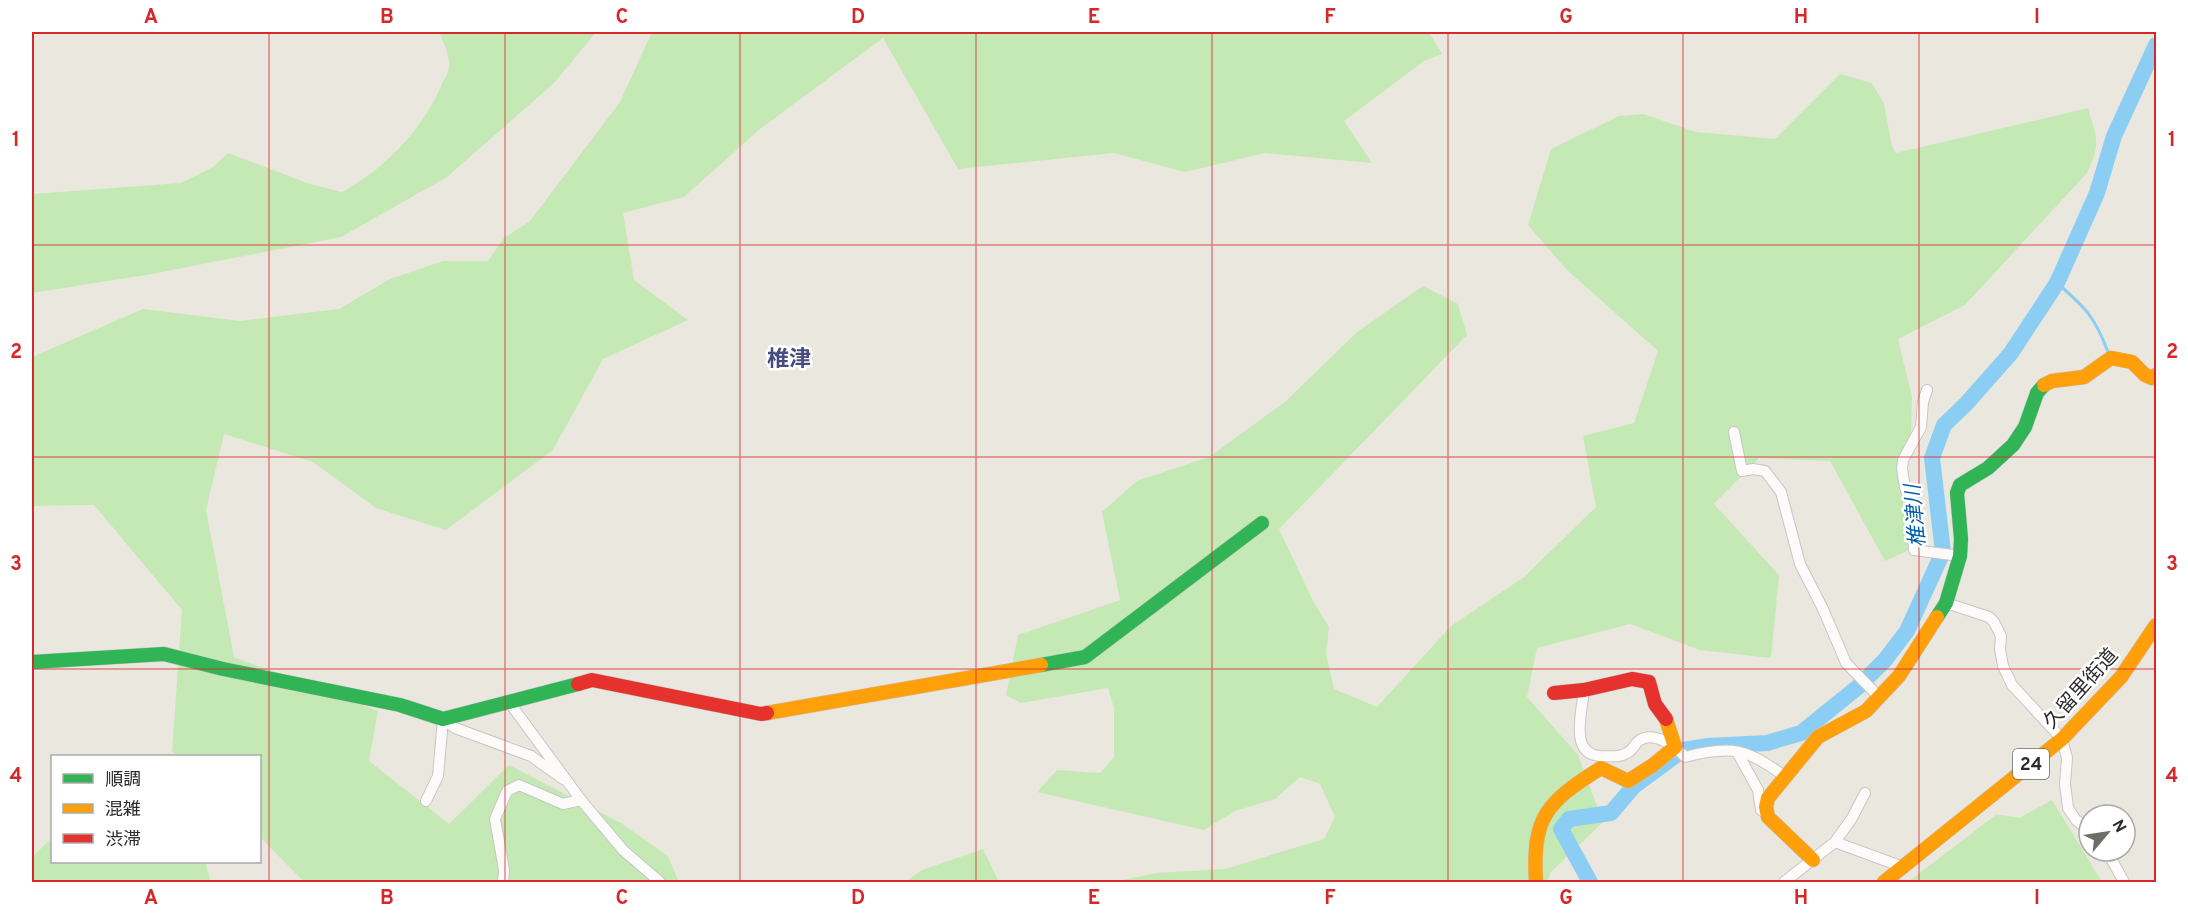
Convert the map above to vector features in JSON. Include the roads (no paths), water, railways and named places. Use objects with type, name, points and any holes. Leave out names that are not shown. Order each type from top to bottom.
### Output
[{"type":"street","points":[[1768,817],[1766,807],[1768,798],[1818,737],[1866,711],[1880,698],[1899,676],[1946,603],[1960,556],[1958,493],[1960,485],[1987,470],[2020,437],[2038,392],[2043,386],[2055,380],[2083,377],[2111,358],[2132,362],[2145,375],[2152,378],[2157,375]]},
{"type":"street","points":[[1927,390],[1923,402],[1921,427],[1903,460],[1902,469],[1912,507],[1914,550],[1960,556]]},
{"type":"street","points":[[1734,432],[1742,471],[1753,469],[1765,471],[1781,492],[1800,564],[1823,609],[1846,663],[1880,698]]},
{"type":"street","points":[[443,719],[592,680],[761,714],[1085,657],[1262,523]]},
{"type":"street","points":[[1946,603],[1989,617],[1995,622],[2001,636],[2000,649],[2003,666],[2012,685],[2062,739],[2067,758],[2065,784],[2068,808],[2077,821]]},
{"type":"street","name":"久留里街道","points":[[1884,882],[2062,739],[2121,677],[2157,625]]},
{"type":"street","points":[[32,662],[164,654],[223,669],[400,705],[443,719],[455,728],[535,758],[571,785]]},
{"type":"street","points":[[1554,693],[1584,690],[1632,679],[1649,682],[1655,704],[1665,715],[1675,747]]},
{"type":"street","points":[[1584,690],[1580,742],[1584,750],[1594,756],[1616,757],[1628,753],[1640,740],[1647,737],[1657,738],[1675,747],[1684,757],[1708,751],[1748,753],[1764,761],[1785,777]]},
{"type":"street","points":[[509,702],[531,735],[546,751],[581,800],[623,850],[660,882]]},
{"type":"street","points":[[426,801],[438,776],[443,719]]},
{"type":"street","points":[[1536,882],[1535,840],[1544,812],[1559,796],[1601,768],[1628,781],[1675,747]]},
{"type":"street","points":[[535,758],[546,751]]},
{"type":"street","points":[[1737,752],[1758,790],[1761,810],[1813,860]]},
{"type":"street","points":[[503,882],[504,870],[495,819],[507,791],[519,785],[563,804],[581,800]]},
{"type":"street","points":[[1784,882],[1835,842],[1852,818],[1865,793]]},
{"type":"street","points":[[1835,842],[1904,867]]},
{"type":"street","points":[[2114,863],[2124,882]]},
{"type":"waterway","name":"椎津川","points":[[1590,882],[1561,829],[1569,819],[1611,813],[1634,786],[1683,750],[1708,746],[1767,743],[1801,733],[1858,687],[1885,660],[1907,631],[1943,552],[1932,458],[1944,425],[2011,353],[2057,283],[2097,193],[2114,136],[2156,45]]},
{"type":"waterway","points":[[2057,283],[2088,313],[2108,352],[2111,353]]},
{"type":"district","name":"椎津","points":[[789,358]]}]
